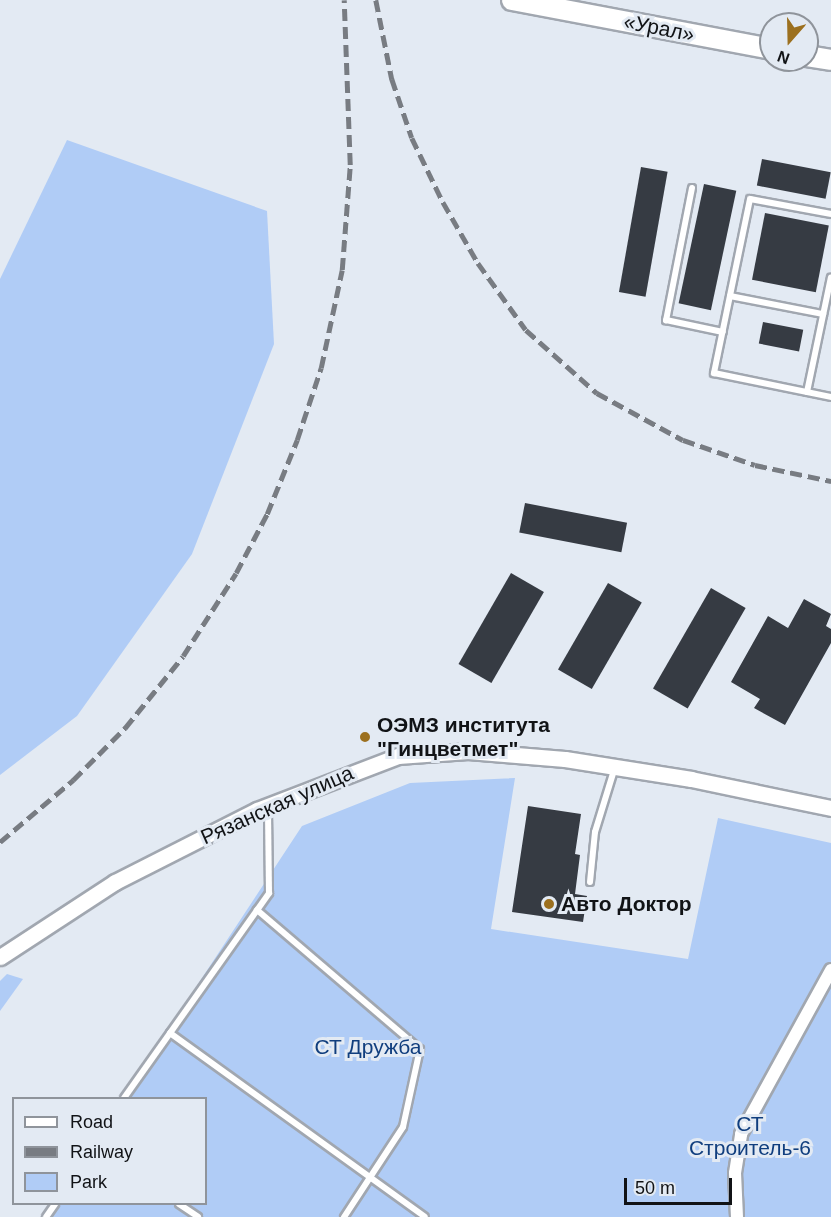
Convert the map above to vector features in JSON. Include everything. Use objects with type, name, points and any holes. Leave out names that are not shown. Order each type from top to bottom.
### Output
[{"type":"highway","name":"«Урал»","points":[[512,0],[759,47]]},
{"type":"street","name":"Рязанская улица","points":[[0,957],[115,882],[268,806],[375,762],[432,751],[565,759],[831,808]]},
{"type":"street","points":[[737,1217],[735,1173],[741,1134],[831,970]]},
{"type":"lane","points":[[692,188],[666,320],[723,332]]},
{"type":"lane","points":[[831,214],[750,199],[714,373],[831,397]]},
{"type":"lane","points":[[807,392],[831,277]]},
{"type":"lane","points":[[730,296],[823,314]]},
{"type":"lane","points":[[590,882],[595,832],[615,767]]},
{"type":"lane","points":[[125,1097],[269,893],[268,806]]},
{"type":"lane","points":[[257,910],[420,1049],[403,1126],[372,1179],[344,1217]]},
{"type":"lane","points":[[170,1033],[425,1217]]},
{"type":"lane","points":[[182,1205],[198,1217]]},
{"type":"green space","points":[[67,140],[267,211],[274,344],[192,554],[77,716],[0,775],[0,279]]},
{"type":"green space","name":"СТ Дружба","points":[[515,778],[491,929],[688,959],[718,818],[831,843],[831,1217],[46,1217],[54,1205],[207,1205],[207,1097],[124,1097],[302,826],[410,783]]},
{"type":"green space","points":[[7,974],[23,979],[0,1011],[0,981]]},
{"type":"building","points":[[762,159],[831,172],[826,199],[757,186]]},
{"type":"building","points":[[641,167],[668,172],[646,297],[619,292]]},
{"type":"building","points":[[704,184],[736,191],[711,310],[679,303]]},
{"type":"building","points":[[765,213],[829,225],[816,292],[752,280]]},
{"type":"building","points":[[763,322],[803,330],[799,351],[759,344]]},
{"type":"building","points":[[525,503],[627,523],[621,552],[519,532]]},
{"type":"building","points":[[511,573],[544,592],[491,683],[458,664]]},
{"type":"building","points":[[608,583],[642,602],[592,689],[558,670]]},
{"type":"building","points":[[711,588],[746,608],[688,708],[653,688]]},
{"type":"building","points":[[804,599],[831,614],[826,626],[831,629],[831,643],[785,725],[754,708],[760,699],[731,682],[768,616],[788,628]]},
{"type":"building","points":[[528,806],[581,814],[575,854],[580,855],[575,894],[587,896],[583,922],[512,912]]},
{"type":"railway","points":[[0,842],[73,780],[125,728],[183,656],[236,573],[267,514],[297,440],[321,368],[342,270],[350,165],[344,0]]},
{"type":"railway","points":[[376,0],[392,79],[412,138],[443,202],[478,263],[526,330],[597,393],[683,440],[755,465],[831,481]]},
{"type":"place","name":"ОЭМЗ института \"Гинцветмет\"","points":[[365,737]]},
{"type":"place","name":"Авто Доктор","points":[[549,904]]},
{"type":"park label","name":"СТ Строитель-6","points":[[750,1136]]}]
